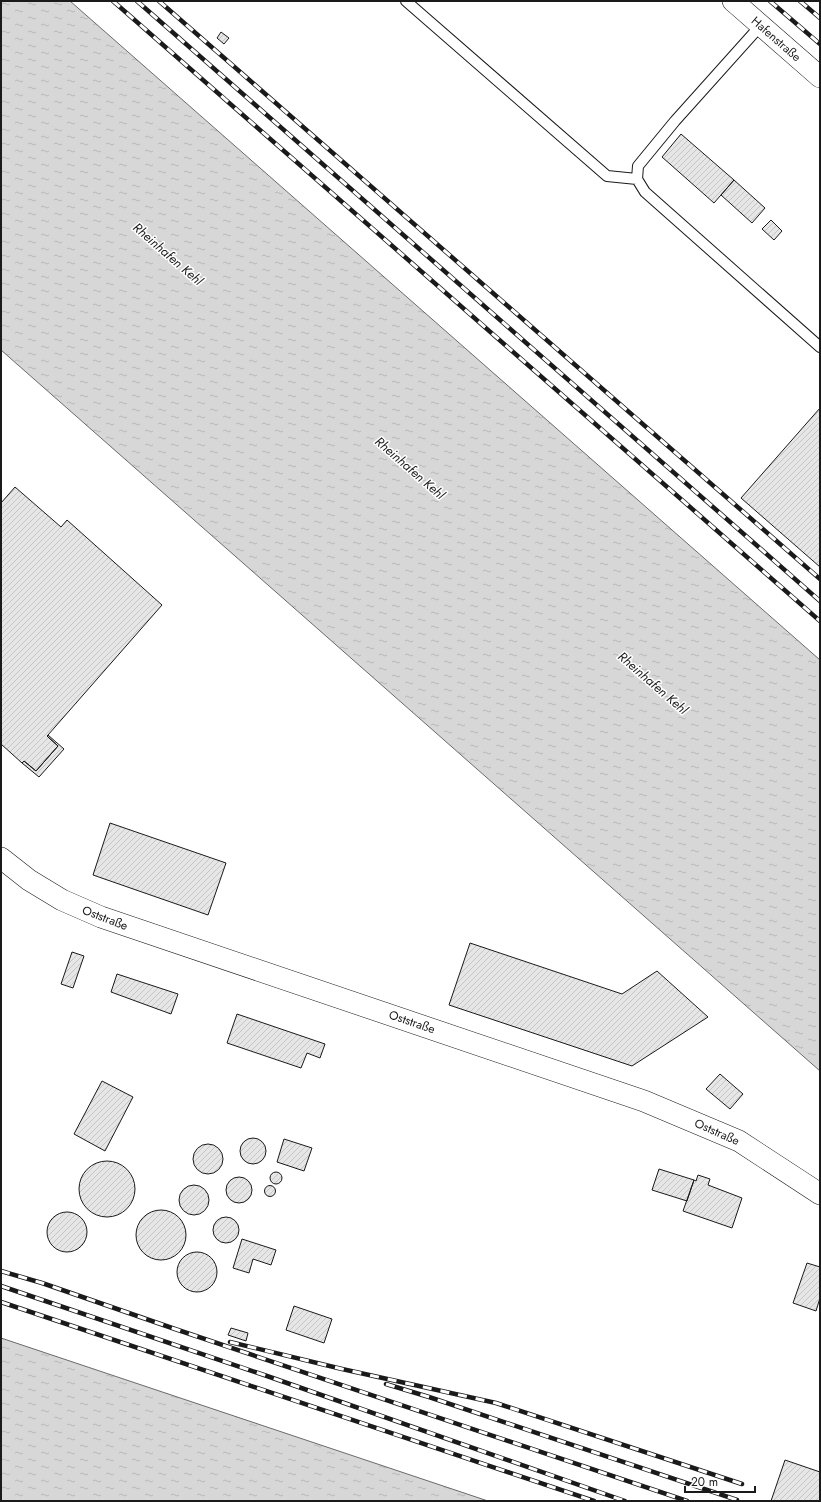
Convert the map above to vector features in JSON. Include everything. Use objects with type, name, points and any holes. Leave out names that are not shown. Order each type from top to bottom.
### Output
[{"type":"street","name":"Hafenstraße","points":[[733,1],[820,77]]},
{"type":"street","name":"Oststraße","points":[[1,858],[30,880],[62,900],[101,917],[652,1104],[738,1141],[820,1194]]},
{"type":"lane","points":[[406,1],[607,176],[637,178]]},
{"type":"lane","points":[[761,26],[675,121],[638,166],[637,178],[645,192],[820,347]]},
{"type":"water","name":"Rheinhafen Kehl","points":[[1,1],[70,1],[820,660],[820,1071],[1,350]]},
{"type":"water","points":[[1,1338],[488,1501],[1,1501]]},
{"type":"building","points":[[221,32],[229,38],[224,44],[217,38]]},
{"type":"building","points":[[681,134],[734,180],[714,203],[662,157]]},
{"type":"building","points":[[734,180],[765,208],[752,223],[721,195]]},
{"type":"building","points":[[771,220],[782,231],[774,240],[762,229]]},
{"type":"building","points":[[820,408],[820,567],[741,498]]},
{"type":"building","points":[[15,487],[61,527],[67,520],[162,605],[47,736],[58,746],[36,771],[24,761],[22,763],[1,744],[1,503]]},
{"type":"building","points":[[48,735],[64,749],[39,777],[22,763],[24,761],[36,771],[58,746],[47,736]]},
{"type":"building","points":[[110,823],[226,863],[208,915],[93,875]]},
{"type":"building","points":[[470,943],[622,994],[657,971],[708,1017],[632,1066],[449,1005]]},
{"type":"building","points":[[72,952],[84,956],[73,988],[61,984]]},
{"type":"building","points":[[117,974],[178,994],[171,1014],[111,992]]},
{"type":"building","points":[[237,1014],[325,1044],[320,1058],[307,1053],[301,1068],[227,1043]]},
{"type":"building","points":[[720,1074],[743,1094],[730,1109],[706,1089]]},
{"type":"building","points":[[102,1081],[133,1097],[105,1151],[74,1134]]},
{"type":"building","points":[[253,1138],[262,1142],[266,1151],[262,1160],[253,1164],[244,1160],[240,1151],[244,1142]]},
{"type":"building","points":[[284,1139],[312,1148],[304,1171],[277,1162]]},
{"type":"building","points":[[208,1144],[214,1145],[222,1153],[222,1165],[214,1173],[208,1174],[202,1173],[194,1165],[193,1159],[194,1153],[202,1145]]},
{"type":"building","points":[[107,1161],[118,1163],[127,1169],[133,1178],[135,1189],[133,1200],[127,1209],[118,1215],[107,1217],[96,1215],[87,1209],[81,1200],[79,1189],[81,1178],[87,1169],[96,1163]]},
{"type":"building","points":[[659,1169],[694,1180],[687,1201],[652,1190]]},
{"type":"building","points":[[276,1172],[280,1174],[282,1178],[280,1182],[276,1184],[272,1182],[270,1178],[272,1174]]},
{"type":"building","points":[[698,1175],[710,1179],[708,1185],[742,1198],[732,1228],[683,1211],[694,1180],[696,1181]]},
{"type":"building","points":[[239,1177],[248,1181],[252,1190],[248,1199],[239,1203],[230,1199],[226,1190],[230,1181]]},
{"type":"building","points":[[194,1185],[205,1189],[209,1200],[205,1211],[194,1215],[183,1211],[179,1200],[183,1189]]},
{"type":"building","points":[[270,1185],[274,1187],[276,1191],[274,1195],[270,1197],[266,1195],[264,1191],[266,1187]]},
{"type":"building","points":[[161,1210],[170,1212],[181,1221],[186,1235],[184,1244],[175,1255],[161,1260],[152,1258],[141,1249],[136,1235],[138,1226],[147,1215]]},
{"type":"building","points":[[67,1212],[81,1218],[87,1232],[81,1246],[67,1252],[53,1246],[47,1232],[53,1218]]},
{"type":"building","points":[[226,1217],[235,1221],[239,1230],[235,1239],[226,1243],[217,1239],[213,1230],[217,1221]]},
{"type":"building","points":[[242,1239],[276,1250],[271,1265],[253,1259],[249,1273],[233,1268]]},
{"type":"building","points":[[201,1252],[208,1255],[214,1261],[217,1272],[216,1280],[208,1289],[201,1292],[193,1292],[186,1289],[178,1280],[177,1268],[180,1261],[189,1253]]},
{"type":"building","points":[[807,1263],[820,1267],[820,1298],[816,1311],[793,1303]]},
{"type":"building","points":[[294,1306],[332,1319],[324,1343],[286,1330]]},
{"type":"building","points":[[231,1328],[248,1333],[246,1341],[228,1335]]},
{"type":"building","points":[[785,1460],[820,1472],[820,1501],[771,1501]]},
{"type":"railway","points":[[113,1],[820,621]]},
{"type":"railway","points":[[137,1],[820,601]]},
{"type":"railway","points":[[159,1],[820,579]]},
{"type":"railway","points":[[770,1],[820,44]]},
{"type":"railway","points":[[800,1],[820,18]]},
{"type":"railway","points":[[1,1271],[42,1283],[687,1501]]},
{"type":"railway","points":[[1,1286],[267,1376],[625,1501]]},
{"type":"railway","points":[[1,1302],[594,1501]]},
{"type":"railway","points":[[230,1342],[342,1369],[496,1403],[742,1484]]},
{"type":"railway","points":[[386,1384],[737,1500]]}]
